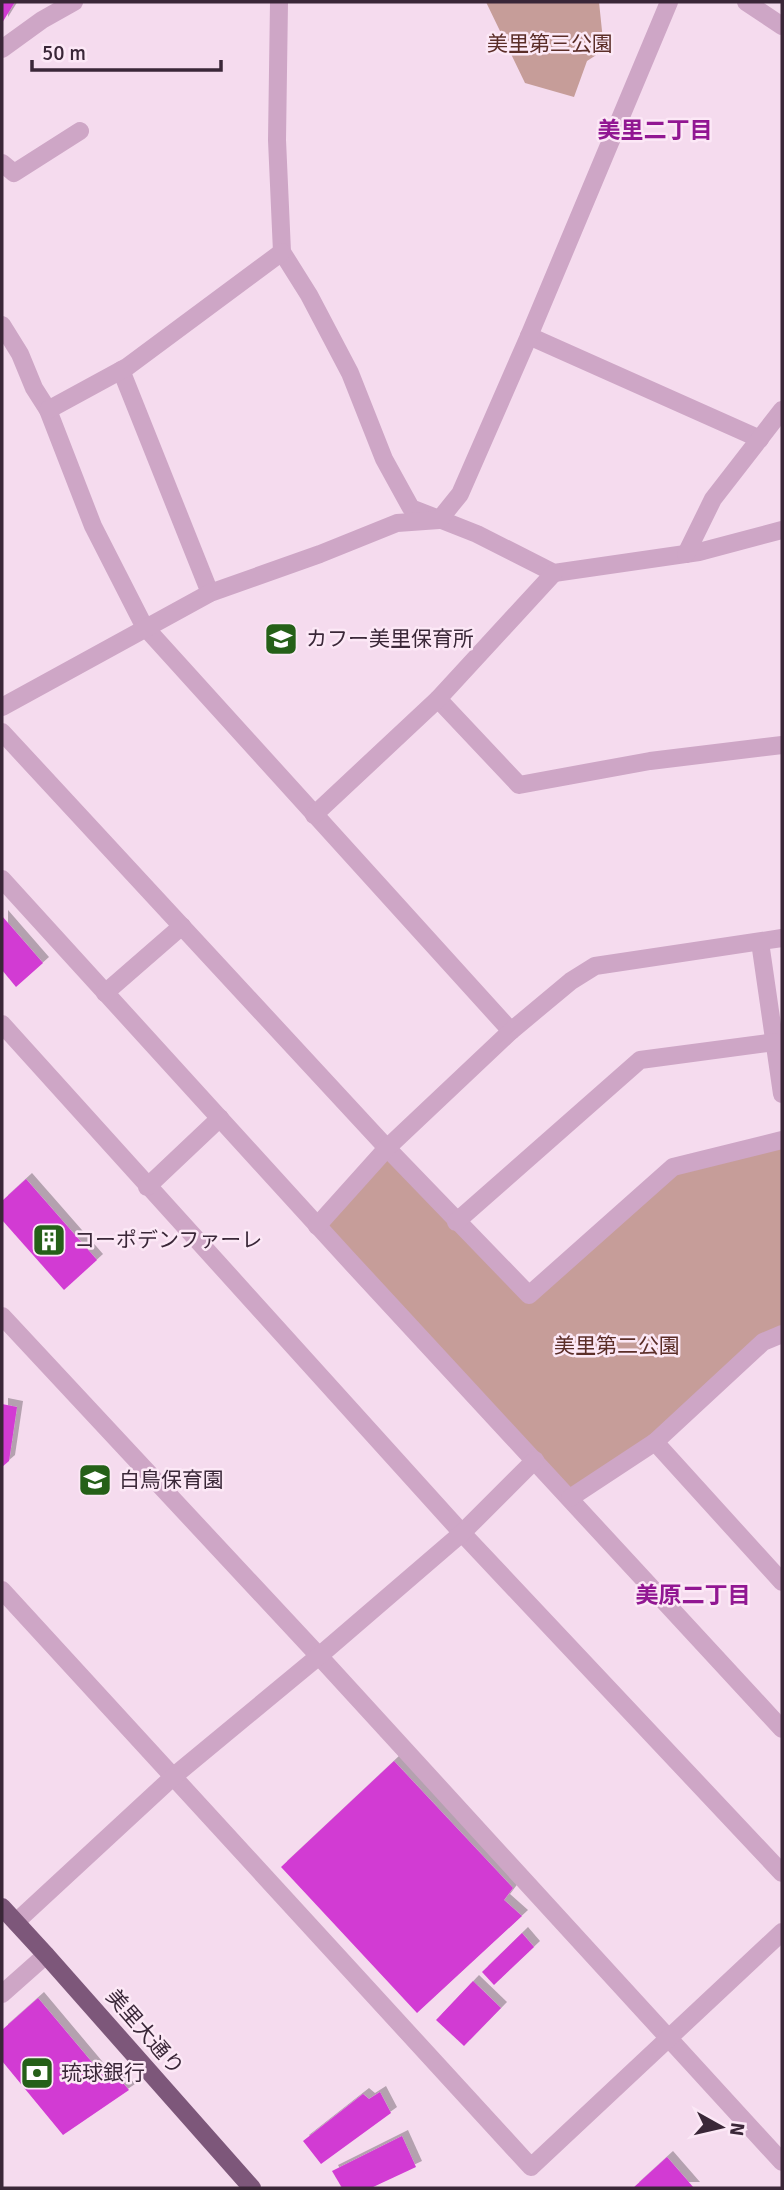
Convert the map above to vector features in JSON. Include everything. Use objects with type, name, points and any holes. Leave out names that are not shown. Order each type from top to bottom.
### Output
[{"type":"main road","name":"美里大通り","points":[[2,1907],[252,2188]]},
{"type":"street","points":[[2,49],[74,2]]},
{"type":"street","points":[[279,2],[277,140],[282,252],[309,295],[350,373],[384,459],[411,508],[477,534],[554,573],[686,554],[782,530]]},
{"type":"street","points":[[2,707],[144,626],[209,593],[320,554],[397,523],[439,520],[460,494],[669,2]]},
{"type":"street","points":[[746,2],[782,26]]},
{"type":"street","points":[[2,163],[14,173],[80,131]]},
{"type":"street","points":[[48,410],[121,370],[282,252]]},
{"type":"street","points":[[2,325],[48,410],[93,526],[144,626],[511,1031]]},
{"type":"street","points":[[529,336],[760,439]]},
{"type":"street","points":[[121,370],[209,593]]},
{"type":"street","points":[[686,554],[713,499],[782,410]]},
{"type":"street","points":[[314,815],[438,699],[554,573]]},
{"type":"street","points":[[438,699],[519,785],[650,761],[782,745]]},
{"type":"street","points":[[2,732],[456,1222],[529,1295],[673,1167],[782,1140]]},
{"type":"street","points":[[2,879],[317,1226],[782,1729]]},
{"type":"street","points":[[105,993],[182,926]]},
{"type":"street","points":[[317,1226],[387,1148],[511,1031],[571,981],[595,966],[782,939]]},
{"type":"street","points":[[760,942],[782,1094]]},
{"type":"street","points":[[2,1024],[462,1533],[782,1873]]},
{"type":"street","points":[[456,1222],[640,1060],[775,1042]]},
{"type":"street","points":[[147,1187],[220,1118]]},
{"type":"street","points":[[2,1316],[782,2162]]},
{"type":"street","points":[[570,1498],[655,1442],[763,1342],[782,1334]]},
{"type":"street","points":[[655,1442],[782,1582]]},
{"type":"street","points":[[16,1922],[174,1776],[462,1533],[535,1460]]},
{"type":"street","points":[[2,1590],[531,2167],[782,1932]]},
{"type":"street","points":[[2,1994],[46,1955]]},
{"type":"green space","name":"美里第三公園","points":[[486,2],[599,2],[604,50],[587,61],[574,97],[525,83]]},
{"type":"green space","name":"美里第二公園","points":[[782,1140],[782,1334],[655,1442],[570,1498],[317,1226],[387,1148],[530,1295],[673,1167]]},
{"type":"building","points":[[2,2],[15,2],[2,23]]},
{"type":"building","points":[[2,916],[43,963],[16,987],[2,970]]},
{"type":"building","name":"コーポデンファーレ","points":[[26,1179],[97,1260],[64,1290],[2,1220],[2,1201]]},
{"type":"building","points":[[2,1404],[17,1407],[9,1461],[2,1467]]},
{"type":"building","points":[[394,1761],[513,1888],[504,1900],[522,1916],[417,2013],[281,1867]]},
{"type":"building","points":[[522,1933],[534,1947],[494,1985],[482,1972]]},
{"type":"building","points":[[473,1981],[501,2008],[464,2046],[436,2020]]},
{"type":"building","points":[[38,1998],[101,2073],[110,2068],[129,2090],[63,2135],[2,2061],[2,2030]]},
{"type":"building","points":[[380,2092],[391,2113],[321,2164],[303,2141],[363,2094],[369,2099]]},
{"type":"building","points":[[402,2136],[416,2167],[371,2188],[342,2188],[332,2171]]},
{"type":"building","points":[[667,2157],[694,2188],[633,2188]]},
{"type":"place","name":"カフー美里保育所","points":[[281,639]]},
{"type":"place","name":"コーポデンファーレ","points":[[49,1240]]},
{"type":"place","name":"白鳥保育園","points":[[95,1480]]},
{"type":"place","name":"琉球銀行","points":[[37,2073]]},
{"type":"district","name":"美里二丁目","points":[[655,130]]},
{"type":"district","name":"美原二丁目","points":[[693,1595]]}]
